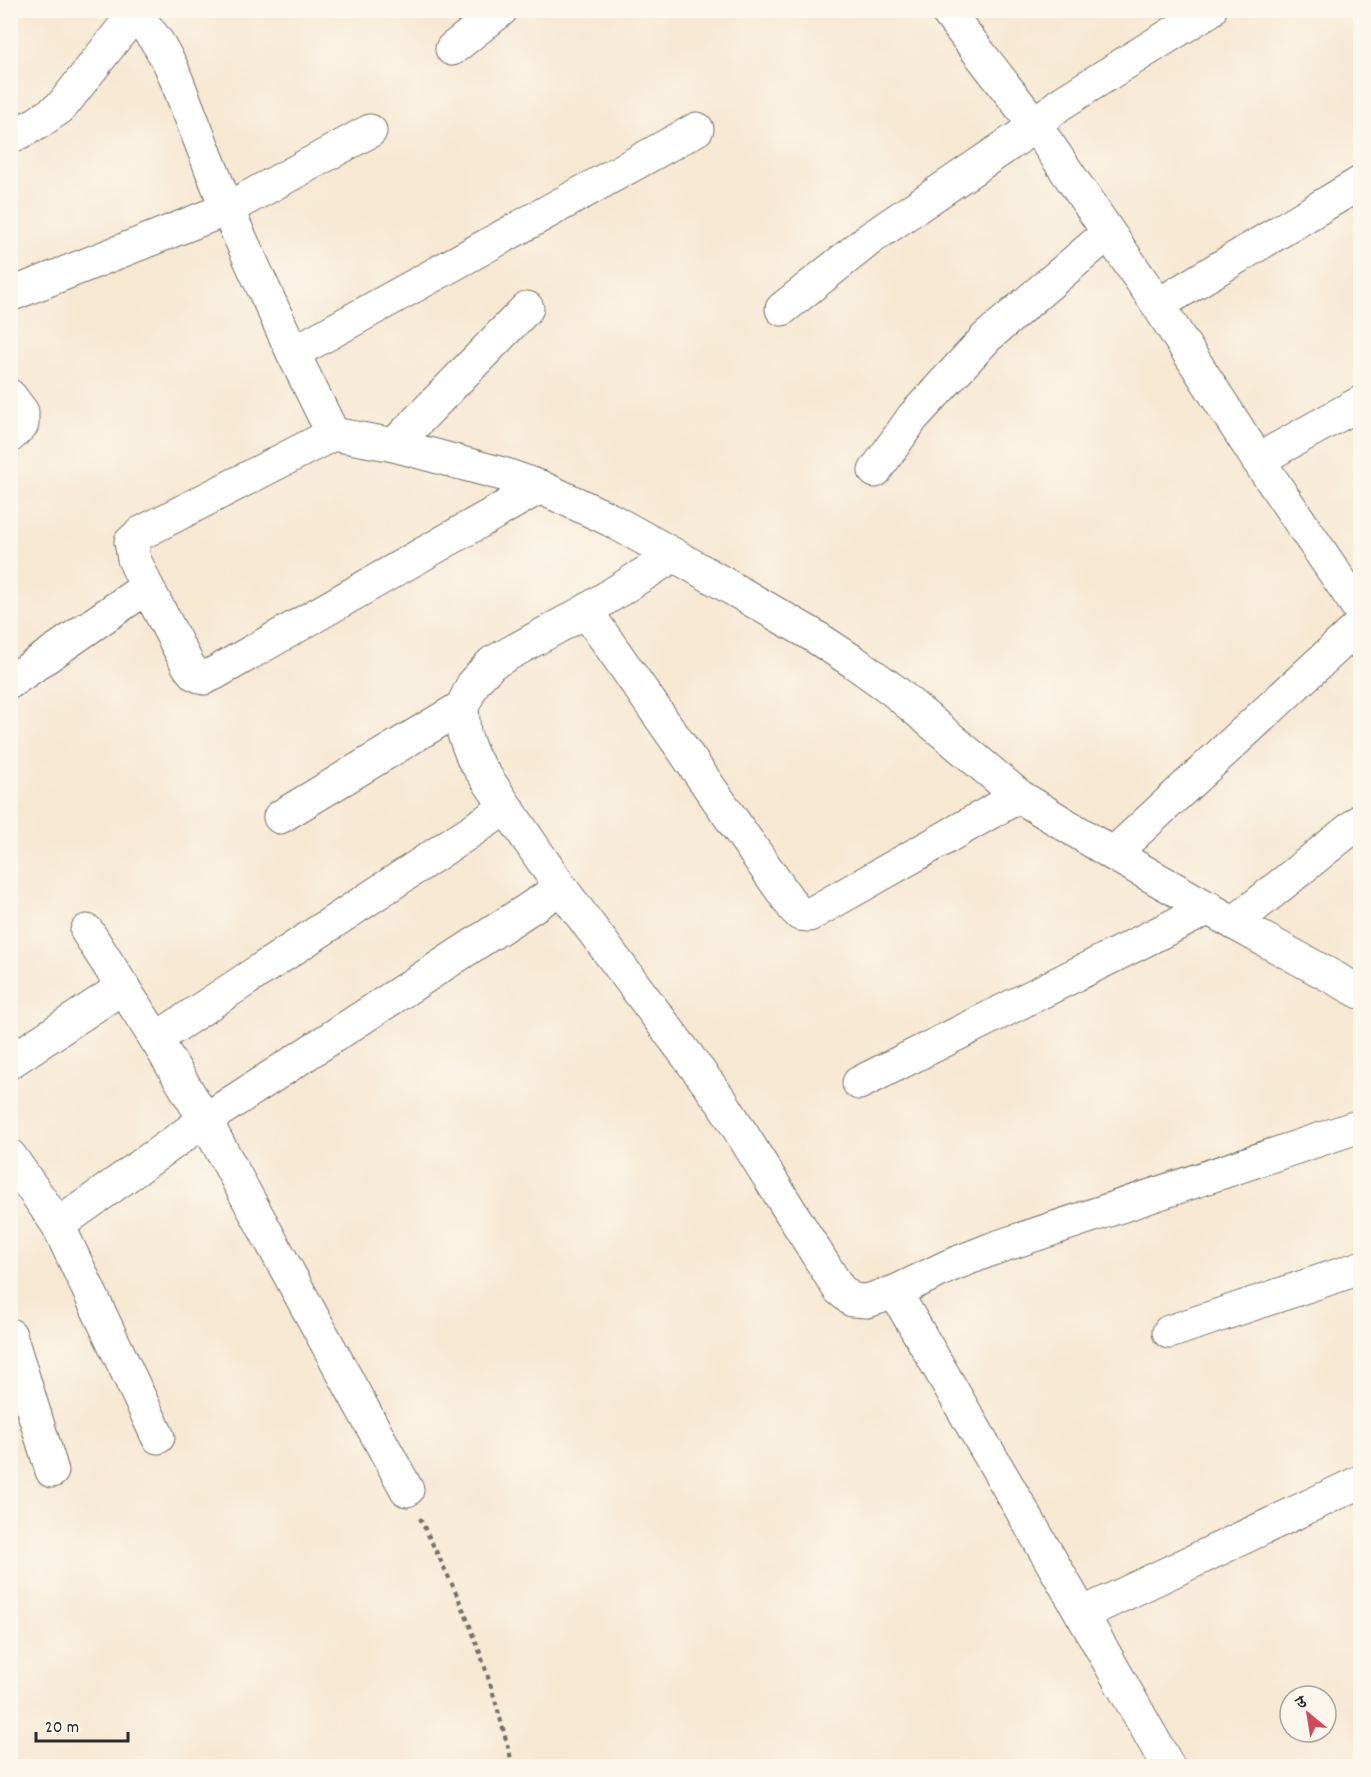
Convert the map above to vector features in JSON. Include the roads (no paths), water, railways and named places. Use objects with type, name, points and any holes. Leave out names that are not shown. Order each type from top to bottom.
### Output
[{"type":"street","points":[[452,50],[501,10]]},
{"type":"street","points":[[945,10],[1035,125],[1158,305],[1258,460],[1360,610]]},
{"type":"street","points":[[782,309],[871,238],[1018,138],[1080,90],[1210,10]]},
{"type":"street","points":[[10,137],[36,124],[60,107],[134,12],[158,43],[171,66],[227,209],[333,434]]},
{"type":"street","points":[[293,352],[698,129]]},
{"type":"street","points":[[10,295],[227,209],[370,131]]},
{"type":"street","points":[[1158,305],[1360,183]]},
{"type":"street","points":[[875,471],[913,417],[987,337],[1108,233]]},
{"type":"street","points":[[394,446],[527,308]]},
{"type":"street","points":[[10,396],[22,412],[22,424],[10,436]]},
{"type":"street","points":[[1258,460],[1360,403]]},
{"type":"street","points":[[540,488],[204,678],[195,674],[189,667],[147,587],[132,550],[131,542],[141,533],[333,434],[394,446],[506,475],[540,488],[609,519],[811,634],[893,690],[1019,796],[1113,854],[1360,992]]},
{"type":"street","points":[[675,555],[586,611],[492,663],[474,682],[462,707],[464,734],[472,758],[561,888],[722,1102],[838,1289],[852,1300],[867,1301],[895,1292],[949,1266],[992,1249],[1360,1126]]},
{"type":"street","points":[[10,682],[147,587]]},
{"type":"street","points":[[586,611],[800,914],[810,915],[1019,796]]},
{"type":"street","points":[[1113,854],[1360,625]]},
{"type":"street","points":[[280,817],[462,707]]},
{"type":"street","points":[[156,1039],[506,808]]},
{"type":"street","points":[[859,1083],[1221,916],[1360,821]]},
{"type":"street","points":[[58,1225],[205,1120],[561,888]]},
{"type":"street","points":[[87,931],[205,1120],[407,1490]]},
{"type":"street","points":[[10,1062],[123,987]]},
{"type":"street","points":[[10,1156],[58,1225],[158,1437]]},
{"type":"street","points":[[1168,1332],[1360,1268]]},
{"type":"street","points":[[895,1292],[1168,1767]]},
{"type":"street","points":[[10,1335],[52,1471]]},
{"type":"street","points":[[1082,1614],[1360,1482]]}]
